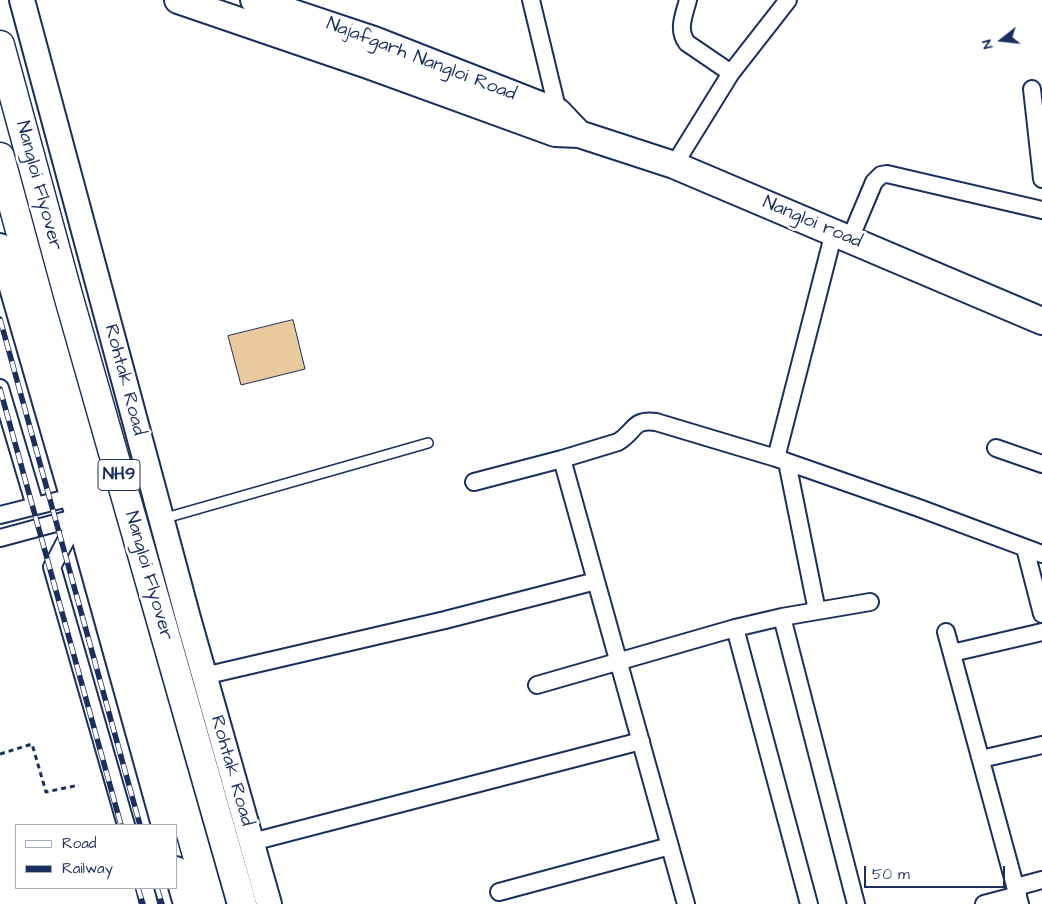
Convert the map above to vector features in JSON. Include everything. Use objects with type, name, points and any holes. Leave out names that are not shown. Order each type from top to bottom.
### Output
[{"type":"highway","name":"Nangloi Flyover","points":[[0,45],[68,295],[242,904]]},
{"type":"highway","name":"Nangloi Flyover","points":[[0,157],[42,313],[211,904]]},
{"type":"main road","points":[[178,0],[368,65],[564,127]]},
{"type":"main road","name":"Najafgarh Nangloi Road","points":[[254,0],[374,40],[564,127]]},
{"type":"main road","name":"Nangloi road","points":[[564,127],[674,165],[1042,321]]},
{"type":"street","name":"Rohtak Road","points":[[22,0],[204,676],[269,904]]},
{"type":"street","points":[[531,0],[564,127]]},
{"type":"street","points":[[688,0],[681,32],[683,38],[687,43],[731,73]]},
{"type":"street","points":[[674,165],[731,73],[788,0]]},
{"type":"street","points":[[1032,89],[1042,178]]},
{"type":"street","points":[[817,611],[782,460],[842,236],[874,182],[881,175],[887,174],[1042,210]]},
{"type":"street","points":[[0,246],[164,824]]},
{"type":"street","points":[[0,388],[35,506]]},
{"type":"street","points":[[474,482],[618,442],[627,437],[636,426],[646,421],[656,422],[782,460],[1042,554]]},
{"type":"street","points":[[996,448],[1042,464]]},
{"type":"street","points":[[562,459],[686,904]]},
{"type":"street","points":[[0,515],[35,506],[75,507]]},
{"type":"street","points":[[0,538],[75,507]]},
{"type":"street","points":[[75,507],[52,566],[126,824]]},
{"type":"street","points":[[1025,548],[1042,614]]},
{"type":"street","points":[[204,676],[445,620],[596,581]]},
{"type":"street","points":[[538,685],[735,628],[782,617],[870,602]]},
{"type":"street","points":[[782,617],[856,904]]},
{"type":"street","points":[[735,628],[809,904]]},
{"type":"street","points":[[946,632],[1018,895]]},
{"type":"street","points":[[952,653],[1042,632]]},
{"type":"street","points":[[252,842],[641,741]]},
{"type":"street","points":[[981,760],[1042,745]]},
{"type":"street","points":[[499,892],[670,846]]},
{"type":"street","points":[[178,876],[186,904]]},
{"type":"street","points":[[984,904],[1018,895],[1042,880]]},
{"type":"street","points":[[145,889],[149,904]]},
{"type":"lane","points":[[162,519],[428,443]]},
{"type":"path","points":[[0,754],[32,744],[46,792],[79,785]]},
{"type":"building","points":[[293,320],[305,369],[241,385],[228,336]]},
{"type":"railway","points":[[0,319],[140,824]]},
{"type":"railway","points":[[0,389],[121,824]]},
{"type":"railway","points":[[138,889],[143,904]]},
{"type":"railway","points":[[157,889],[162,904]]}]
